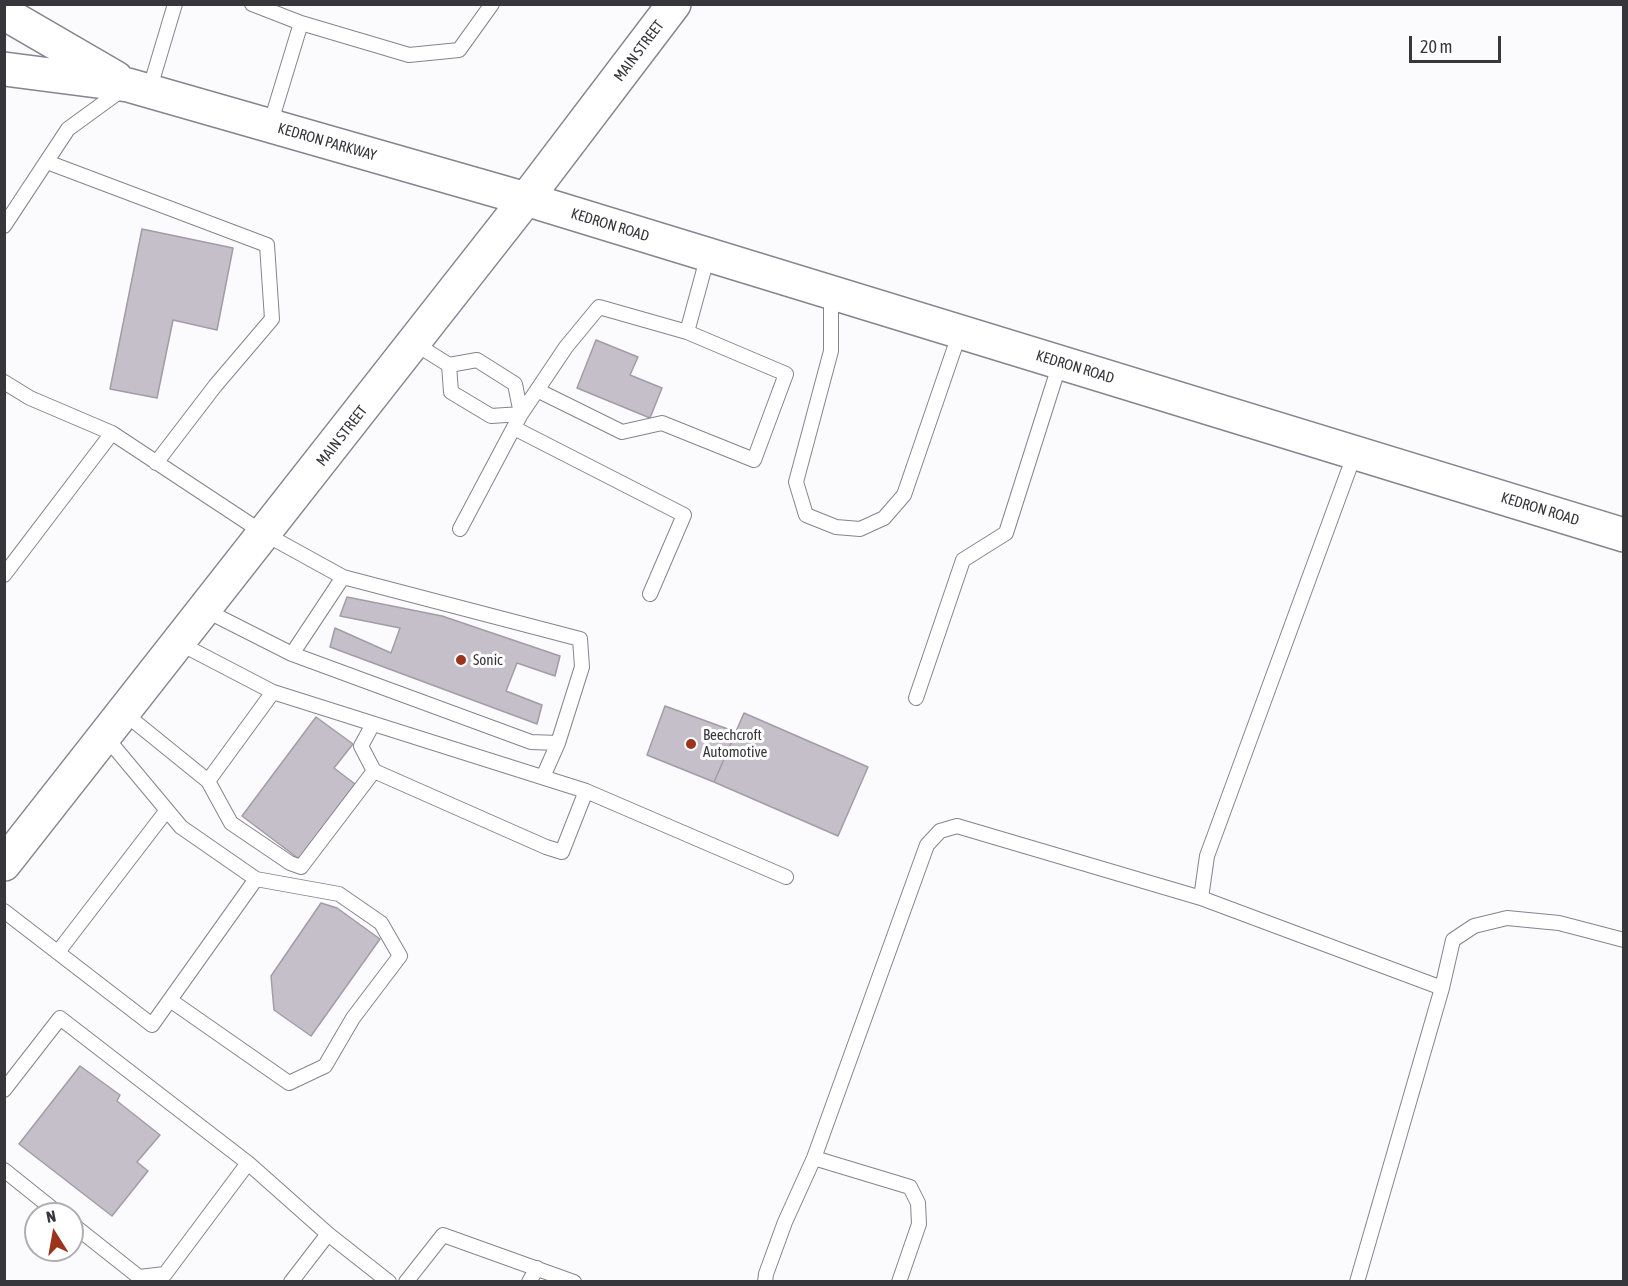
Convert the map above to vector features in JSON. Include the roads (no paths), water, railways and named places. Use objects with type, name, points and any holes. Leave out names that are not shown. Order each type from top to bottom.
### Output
[{"type":"main road","name":"MAIN STREET","points":[[4,864],[414,343],[674,4]]},
{"type":"main road","name":"KEDRON PARKWAY","points":[[4,13],[138,88]]},
{"type":"main road","name":"KEDRON PARKWAY","points":[[4,69],[138,88],[526,199]]},
{"type":"main road","name":"KEDRON ROAD","points":[[526,199],[1623,535]]},
{"type":"lane","points":[[4,226],[68,129],[138,88],[175,4]]},
{"type":"lane","points":[[252,4],[301,22],[409,55],[459,50],[492,4]]},
{"type":"lane","points":[[270,125],[301,22]]},
{"type":"lane","points":[[46,162],[267,244],[272,320],[215,386],[156,463]]},
{"type":"lane","points":[[687,332],[708,255]]},
{"type":"lane","points":[[831,292],[831,351],[796,482],[807,515],[836,527],[860,529],[884,518],[904,495],[960,332]]},
{"type":"lane","points":[[460,529],[521,414],[537,390],[566,347],[599,307],[687,332],[786,374],[754,460],[662,423],[622,432],[537,390]]},
{"type":"lane","points":[[414,343],[449,365],[477,360],[515,384],[521,414]]},
{"type":"lane","points":[[916,698],[963,560],[1006,533],[1060,363]]},
{"type":"lane","points":[[449,365],[451,392],[491,416],[521,414]]},
{"type":"lane","points":[[4,382],[30,398],[112,433],[265,534],[343,577],[580,639],[582,667],[558,743],[543,777]]},
{"type":"lane","points":[[514,428],[684,515],[650,594]]},
{"type":"lane","points":[[4,576],[112,433]]},
{"type":"lane","points":[[1201,898],[1207,856],[1355,453]]},
{"type":"lane","points":[[292,654],[343,577]]},
{"type":"lane","points":[[205,610],[292,654],[531,742],[558,743]]},
{"type":"lane","points":[[179,643],[273,692],[586,791],[786,877]]},
{"type":"lane","points":[[208,781],[273,692]]},
{"type":"lane","points":[[373,724],[361,746],[374,771],[546,847],[562,852],[586,791]]},
{"type":"lane","points":[[114,725],[208,781],[231,823],[290,863],[301,867],[374,771]]},
{"type":"lane","points":[[114,725],[167,810],[181,827],[256,879],[339,894],[381,923],[400,956],[353,1018],[325,1066],[289,1083],[170,1000]]},
{"type":"lane","points":[[58,952],[167,810]]},
{"type":"lane","points":[[765,1281],[785,1222],[814,1158],[927,845],[940,831],[957,826],[1201,898],[1442,988]]},
{"type":"lane","points":[[4,911],[152,1025],[256,879]]},
{"type":"lane","points":[[1357,1281],[1442,988],[1453,940],[1474,926],[1507,918],[1559,922],[1623,940]]},
{"type":"lane","points":[[4,1090],[60,1018],[248,1163],[328,1234],[389,1281]]},
{"type":"lane","points":[[814,1158],[910,1187],[918,1203],[919,1224],[899,1281]]},
{"type":"lane","points":[[84,1233],[139,1277],[165,1274],[248,1163]]},
{"type":"lane","points":[[4,1170],[44,1202]]},
{"type":"lane","points":[[291,1281],[328,1234]]},
{"type":"lane","points":[[406,1281],[443,1235],[574,1281]]},
{"type":"lane","points":[[529,1281],[537,1268]]},
{"type":"place","name":"Sonic","points":[[461,660]]},
{"type":"place","name":"Beechcroft Automotive","points":[[691,744]]}]
